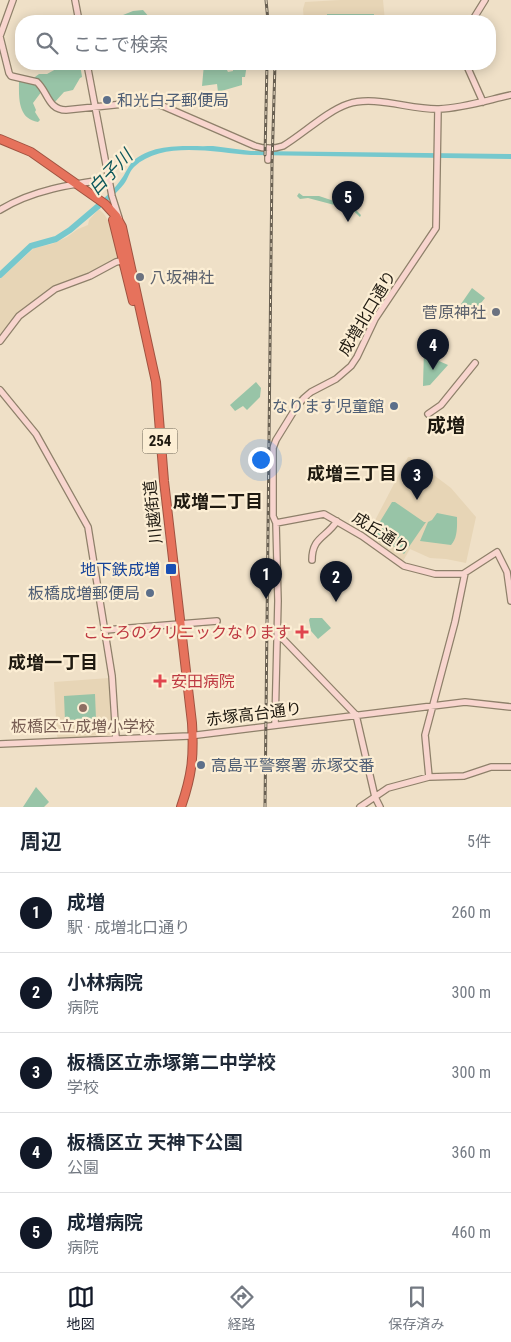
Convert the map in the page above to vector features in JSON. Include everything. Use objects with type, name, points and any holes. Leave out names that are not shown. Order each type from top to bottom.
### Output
[{"type":"highway","name":"254","points":[[0,140],[27,153],[101,204],[116,212]]},
{"type":"highway","name":"254","points":[[101,204],[119,228]]},
{"type":"highway","name":"川越街道","points":[[116,212],[156,382],[178,625],[191,735],[192,770],[181,807]]},
{"type":"highway","name":"川越街道","points":[[177,807],[188,769],[191,735]]},
{"type":"street","points":[[13,0],[0,37],[9,73],[11,76],[37,82],[49,102],[56,108],[66,110],[156,103],[255,146],[268,148],[283,146],[337,109],[349,103],[368,101],[438,109],[483,102],[511,95]]},
{"type":"street","points":[[75,0],[78,15]]},
{"type":"street","points":[[476,15],[485,0]]},
{"type":"street","points":[[88,70],[116,212]]},
{"type":"street","points":[[469,70],[483,102]]},
{"type":"street","name":"成増北口通り","points":[[275,724],[277,636],[273,446],[297,406],[304,398],[341,376],[351,366],[373,321],[437,226],[438,109]]},
{"type":"street","points":[[268,148],[268,160]]},
{"type":"street","points":[[0,210],[12,202],[34,194],[109,178]]},
{"type":"street","points":[[0,341],[19,316],[55,289],[126,260]]},
{"type":"street","points":[[428,414],[441,405],[475,363]]},
{"type":"street","points":[[0,390],[36,434],[88,527],[112,676],[116,738]]},
{"type":"street","name":"成丘通り","points":[[276,522],[321,514],[364,536],[404,566],[438,575],[465,573],[497,552],[506,572],[511,601]]},
{"type":"street","points":[[312,560],[314,544],[331,530],[337,521]]},
{"type":"street","points":[[429,778],[425,736],[455,622],[465,573]]},
{"type":"street","points":[[105,630],[217,621]]},
{"type":"street","points":[[277,636],[284,640],[356,715],[375,796],[380,807]]},
{"type":"street","name":"赤塚高台通り","points":[[0,744],[191,735],[469,702],[511,707]]},
{"type":"street","points":[[360,807],[388,788],[429,778],[464,776],[491,767],[511,767]]},
{"type":"shaded area","points":[[383,0],[384,15],[304,15],[305,2]]},
{"type":"shaded area","points":[[98,210],[104,214],[111,225],[118,258],[100,268],[55,286],[0,337],[0,279],[34,248],[52,244],[88,225],[89,220]]},
{"type":"shaded area","points":[[408,457],[451,488],[476,517],[466,563],[430,558],[410,549],[403,561],[370,536],[370,530]]},
{"type":"shaded area","name":"板橋区立成増小学校","points":[[109,678],[112,736],[58,738],[54,682]]},
{"type":"green space","points":[[143,10],[147,15],[123,15]]},
{"type":"green space","points":[[327,14],[374,14],[374,15]]},
{"type":"green space","points":[[54,70],[81,70],[82,77],[73,90],[64,92],[54,103],[40,82],[34,78],[39,74],[47,74]]},
{"type":"green space","points":[[203,70],[227,70],[228,72],[246,70],[245,77],[242,77],[242,85],[218,92],[217,84],[202,86]]},
{"type":"green space","points":[[19,80],[35,83],[42,91],[33,103],[35,112],[40,120],[38,122],[31,120],[23,112],[19,100]]},
{"type":"green space","points":[[299,193],[303,196],[319,196],[334,201],[347,201],[361,215],[360,217],[345,203],[342,207],[308,198],[300,199],[297,196]]},
{"type":"green space","points":[[472,288],[485,298],[473,313],[461,304]]},
{"type":"green space","points":[[428,348],[442,355],[439,361],[448,365],[430,385],[423,386],[424,349]]},
{"type":"green space","points":[[256,382],[261,388],[260,397],[247,410],[243,406],[235,411],[230,405]]},
{"type":"green space","points":[[392,502],[395,502],[426,522],[404,554],[390,544],[388,548],[374,537],[373,533]]},
{"type":"green space","points":[[437,513],[457,517],[456,535],[451,545],[420,541],[428,522]]},
{"type":"green space","points":[[310,618],[322,618],[331,628],[318,639],[311,631]]},
{"type":"green space","points":[[95,694],[96,719],[65,721],[64,696]]},
{"type":"green space","points":[[36,787],[49,802],[44,807],[23,807]]},
{"type":"water","points":[[181,146],[213,146],[251,151],[511,154],[511,159],[251,155],[190,150],[174,151],[159,153],[134,167],[121,187],[99,209],[95,206],[122,179],[132,162],[150,151]]},
{"type":"waterway","name":"白子川","points":[[0,275],[31,246],[56,239],[70,230],[103,202]]},
{"type":"railway","points":[[266,0],[267,15]]},
{"type":"railway","points":[[265,155],[267,70]]},
{"type":"railway","points":[[265,807],[272,165],[275,70]]},
{"type":"place","name":"和光白子郵便局","points":[[107,100]]},
{"type":"place","name":"成増病院","points":[[348,222]]},
{"type":"place","name":"八坂神社","points":[[140,277]]},
{"type":"place","name":"菅原神社","points":[[496,312]]},
{"type":"place","name":"板橋区立 天神下公園","points":[[433,370]]},
{"type":"place","name":"なります児童館","points":[[394,406]]},
{"type":"place","name":"板橋区立赤塚第二中学校","points":[[417,500]]},
{"type":"place","name":"地下鉄成増","points":[[171,569]]},
{"type":"place","name":"板橋成増郵便局","points":[[150,593]]},
{"type":"place","name":"成増","points":[[266,599]]},
{"type":"place","name":"小林病院","points":[[336,602]]},
{"type":"place","name":"こころのクリニックなります","points":[[302,632]]},
{"type":"place","name":"安田病院","points":[[160,681]]},
{"type":"place","name":"板橋区立成増小学校","points":[[83,708]]},
{"type":"place","name":"高島平警察署 赤塚交番","points":[[201,765]]},
{"type":"district","name":"成増","points":[[446,425]]},
{"type":"district","name":"成増三丁目","points":[[352,473]]},
{"type":"district","name":"成増二丁目","points":[[218,501]]},
{"type":"district","name":"成増一丁目","points":[[53,662]]}]
